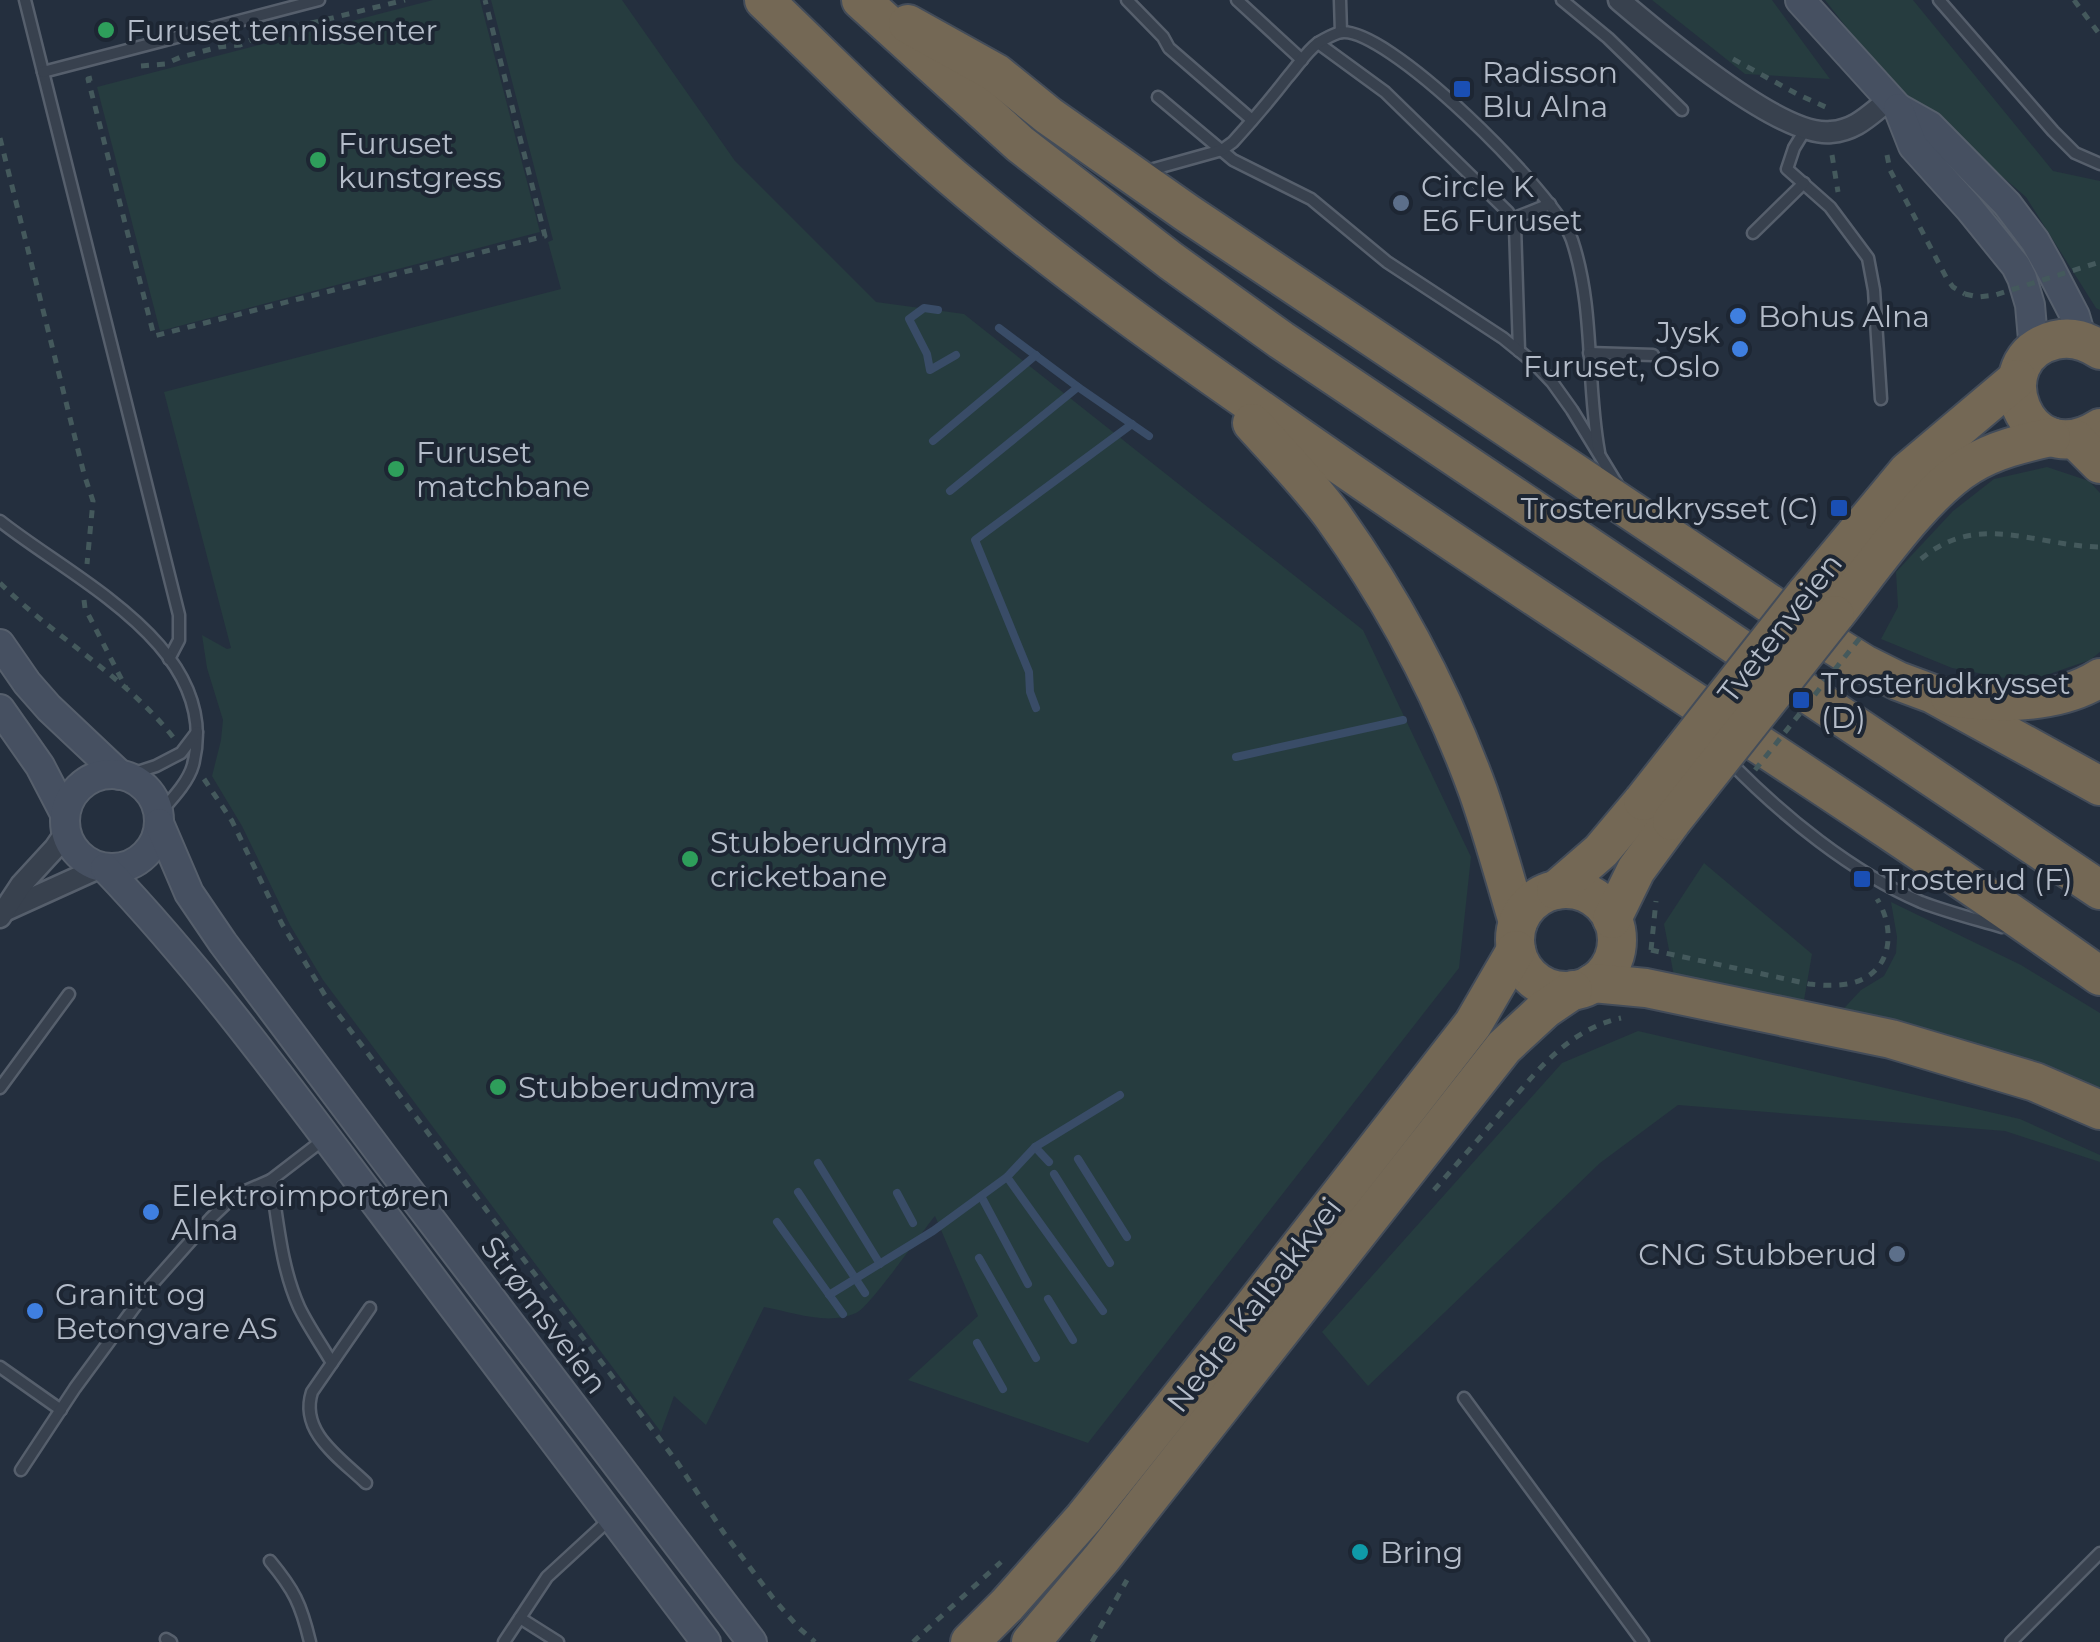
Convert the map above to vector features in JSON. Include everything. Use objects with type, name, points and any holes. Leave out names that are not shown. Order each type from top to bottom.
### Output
[{"type":"highway","points":[[764,0],[894,126],[970,192],[1208,374],[1490,568],[2100,976]]},
{"type":"highway","points":[[862,0],[996,73],[1132,175],[1635,516],[1864,664],[1933,694],[2100,786]]},
{"type":"highway","points":[[862,0],[1020,144],[1171,261],[1281,340],[2100,890]]},
{"type":"highway","name":"Tvetenveien","points":[[1556,890],[1657,811],[1820,605],[1908,471],[2056,339],[2091,345]]},
{"type":"highway","name":"Tvetenveien","points":[[2026,365],[2019,403],[2023,414],[2031,424],[2081,442]]},
{"type":"highway","points":[[1208,374],[1299,476],[1344,534],[1421,659],[1478,792],[1501,866],[1521,964],[1530,977],[1557,990],[1646,988],[1891,1039],[2035,1082],[2100,1110]]},
{"type":"highway","name":"Tvetenveien","points":[[1820,605],[1970,465],[1994,453],[2081,442]]},
{"type":"highway","points":[[1933,694],[2000,701],[2045,698],[2076,691],[2100,678]]},
{"type":"highway","name":"Tvetenveien","points":[[1612,919],[1636,870],[1657,811]]},
{"type":"highway","points":[[1517,936],[1529,904],[1546,892],[1583,892],[1605,908],[1616,931],[1614,955],[1610,966],[1582,987]]},
{"type":"highway","name":"Nedre Kalbakkvei","points":[[970,1642],[1084,1518],[1473,1024],[1517,936]]},
{"type":"highway","name":"Nedre Kalbakkvei","points":[[1031,1642],[1102,1558],[1504,1047],[1545,1009],[1582,987]]},
{"type":"main road","points":[[1800,0],[1894,103],[1930,126],[2023,223],[2091,345]]},
{"type":"main road","points":[[1894,103],[1913,146],[2016,266],[2030,306],[2026,365]]},
{"type":"main road","points":[[0,644],[49,708],[122,775],[148,791],[159,819],[156,839],[148,852],[121,868],[103,868],[78,854],[70,844],[66,823],[40,766],[0,709]]},
{"type":"main road","points":[[66,823],[75,792],[84,783],[95,777],[122,775]]},
{"type":"main road","name":"Strømsveien","points":[[159,819],[189,893],[215,932],[752,1642]]},
{"type":"main road","points":[[103,868],[192,965],[706,1642]]},
{"type":"street","points":[[1619,0],[1684,55],[1806,130],[1830,133],[1853,128],[1894,103]]},
{"type":"street","points":[[2,914],[21,885],[55,848],[66,823]]},
{"type":"street","points":[[2,914],[103,868]]},
{"type":"lane","points":[[25,0],[179,615],[180,640],[169,659]]},
{"type":"lane","points":[[43,72],[318,0]]},
{"type":"lane","points":[[1126,0],[1169,48],[1252,120]]},
{"type":"lane","points":[[1237,0],[1302,60]]},
{"type":"lane","points":[[1340,0],[1342,32]]},
{"type":"lane","points":[[1562,0],[1608,38],[1682,110]]},
{"type":"lane","points":[[1939,0],[2075,153],[2100,164]]},
{"type":"lane","points":[[1132,175],[1222,150],[1318,43],[1342,32],[1356,33],[1377,43],[1486,134],[1542,194],[1570,235],[1580,269],[1599,452]]},
{"type":"lane","points":[[1318,43],[1384,92],[1508,212],[1515,226],[1519,351]]},
{"type":"lane","points":[[1158,96],[1242,166],[1311,199],[1387,262],[1519,351],[1552,382],[1599,452],[1635,516]]},
{"type":"lane","points":[[1806,130],[1787,168],[1830,206],[1868,258],[1874,290],[1881,399]]},
{"type":"lane","points":[[1753,232],[1804,183]]},
{"type":"lane","points":[[1512,219],[1550,204]]},
{"type":"lane","points":[[1589,352],[1653,355]]},
{"type":"lane","points":[[0,521],[108,598],[140,626],[182,676],[198,731],[192,768],[159,819]]},
{"type":"lane","points":[[1649,672],[1684,712]]},
{"type":"lane","points":[[1695,725],[1706,738]]},
{"type":"lane","points":[[122,775],[156,766],[181,753],[198,731]]},
{"type":"lane","points":[[1720,752],[1758,792],[1805,831],[1891,887],[1922,902],[2052,941]]},
{"type":"lane","points":[[0,1088],[69,994]]},
{"type":"lane","points":[[21,1470],[147,1290],[211,1218],[234,1196],[271,1180],[325,1138]]},
{"type":"lane","points":[[271,1180],[290,1282],[300,1308],[332,1362]]},
{"type":"lane","points":[[366,1484],[319,1438],[308,1405],[312,1392],[370,1308]]},
{"type":"lane","points":[[0,1367],[60,1410]]},
{"type":"lane","points":[[1464,1398],[1643,1642]]},
{"type":"lane","points":[[504,1642],[547,1577],[612,1517]]},
{"type":"lane","points":[[2011,1642],[2100,1553]]},
{"type":"lane","points":[[270,1560],[292,1588],[310,1642]]},
{"type":"lane","points":[[520,1618],[558,1642]]},
{"type":"path","points":[[124,70],[165,64],[219,46],[240,45],[259,36],[404,0]]},
{"type":"path","points":[[106,74],[88,78],[154,336],[545,236],[484,0]]},
{"type":"path","points":[[2074,0],[2100,35]]},
{"type":"path","points":[[1730,58],[1837,112]]},
{"type":"path","points":[[0,138],[93,500],[87,567]]},
{"type":"path","points":[[1886,150],[1890,170],[1912,214],[1953,288],[1964,294],[1995,295],[2100,262]]},
{"type":"path","points":[[1830,206],[1838,196],[1832,155]]},
{"type":"path","points":[[1916,564],[1940,545],[1976,534],[1999,532],[2100,547]]},
{"type":"path","points":[[0,583],[150,708],[174,739]]},
{"type":"path","points":[[84,600],[128,691]]},
{"type":"path","points":[[203,777],[232,821],[282,924],[329,1002],[678,1462],[773,1598],[815,1642]]},
{"type":"path","points":[[1649,964],[1657,897]]},
{"type":"path","points":[[1651,950],[1809,984],[1853,983],[1876,970],[1887,949],[1887,922],[1876,897]]},
{"type":"path","points":[[1433,1192],[1545,1061],[1583,1032],[1622,1018]]},
{"type":"path","points":[[912,1642],[1010,1553]]},
{"type":"path","points":[[1092,1642],[1134,1570]]},
{"type":"green space","name":"Furuset kunstgress","points":[[433,0],[480,0],[540,232],[160,331],[97,87]]},
{"type":"green space","points":[[491,0],[622,0],[735,161],[876,302],[964,314],[1363,630],[1471,857],[1459,968],[1088,1443],[908,1380],[978,1316],[935,1216],[883,1285],[856,1313],[822,1318],[764,1307],[706,1425],[674,1396],[661,1432],[323,980],[212,776],[223,720],[207,668],[202,635],[231,648],[164,392],[561,289],[548,242],[553,240]]},
{"type":"green space","points":[[1652,0],[1772,0],[1830,79],[1745,74]]},
{"type":"green space","points":[[1825,0],[1913,0],[2053,171],[2100,181],[2100,310],[2026,197],[1883,74]]},
{"type":"green space","points":[[2047,467],[2089,481],[2100,493],[2100,652],[2090,660],[2026,682],[1952,668],[1881,639],[1898,607],[1896,572],[1953,511],[1994,479]]},
{"type":"green space","points":[[1704,863],[1812,954],[1803,1006],[1674,976],[1664,924]]},
{"type":"green space","points":[[1891,902],[2021,965],[2100,1013],[2100,1101],[1834,1019],[1861,990],[1884,976],[1896,953]]},
{"type":"green space","points":[[1638,1031],[2020,1119],[2100,1155],[2100,1162],[2005,1131],[1678,1105],[1600,1163],[1368,1386],[1322,1332],[1562,1063]]},
{"type":"waterway","points":[[938,310],[924,308],[909,319],[927,354],[930,370],[956,355]]},
{"type":"waterway","points":[[999,328],[1149,436]]},
{"type":"waterway","points":[[933,441],[1036,355]]},
{"type":"waterway","points":[[950,491],[1078,387]]},
{"type":"waterway","points":[[1036,708],[1029,672],[975,540],[1132,424]]},
{"type":"waterway","points":[[1236,757],[1403,720]]},
{"type":"waterway","points":[[829,1295],[933,1231],[1007,1177],[1035,1147],[1120,1095]]},
{"type":"waterway","points":[[1035,1147],[1049,1162]]},
{"type":"waterway","points":[[1078,1159],[1127,1237]]},
{"type":"waterway","points":[[818,1163],[880,1264]]},
{"type":"waterway","points":[[1054,1174],[1110,1263]]},
{"type":"waterway","points":[[1007,1177],[1103,1311]]},
{"type":"waterway","points":[[798,1192],[865,1293]]},
{"type":"waterway","points":[[897,1193],[913,1223]]},
{"type":"waterway","points":[[981,1196],[1028,1284]]},
{"type":"waterway","points":[[777,1222],[843,1314]]},
{"type":"waterway","points":[[979,1258],[1036,1358]]},
{"type":"waterway","points":[[1048,1299],[1073,1340]]},
{"type":"waterway","points":[[977,1343],[1003,1389]]},
{"type":"place","name":"Furuset tennissenter","points":[[106,30]]},
{"type":"place","name":"Radisson Blu Alna","points":[[1462,89]]},
{"type":"place","name":"Furuset kunstgress","points":[[318,160]]},
{"type":"place","name":"Circle K E6 Furuset","points":[[1401,203]]},
{"type":"place","name":"Bohus Alna","points":[[1738,316]]},
{"type":"place","name":"Jysk Furuset, Oslo","points":[[1740,349]]},
{"type":"place","name":"Furuset matchbane","points":[[396,469]]},
{"type":"place","name":"Trosterudkrysset (C)","points":[[1839,508]]},
{"type":"place","name":"Trosterudkrysset (D)","points":[[1801,700]]},
{"type":"place","name":"Stubberudmyra cricketbane","points":[[690,859]]},
{"type":"place","name":"Trosterud (F)","points":[[1862,879]]},
{"type":"place","name":"Stubberudmyra","points":[[498,1087]]},
{"type":"place","name":"Elektroimportøren Alna","points":[[151,1212]]},
{"type":"place","name":"CNG Stubberud","points":[[1897,1254]]},
{"type":"place","name":"Granitt og Betongvare AS","points":[[35,1311]]},
{"type":"place","name":"Bring","points":[[1360,1552]]}]
